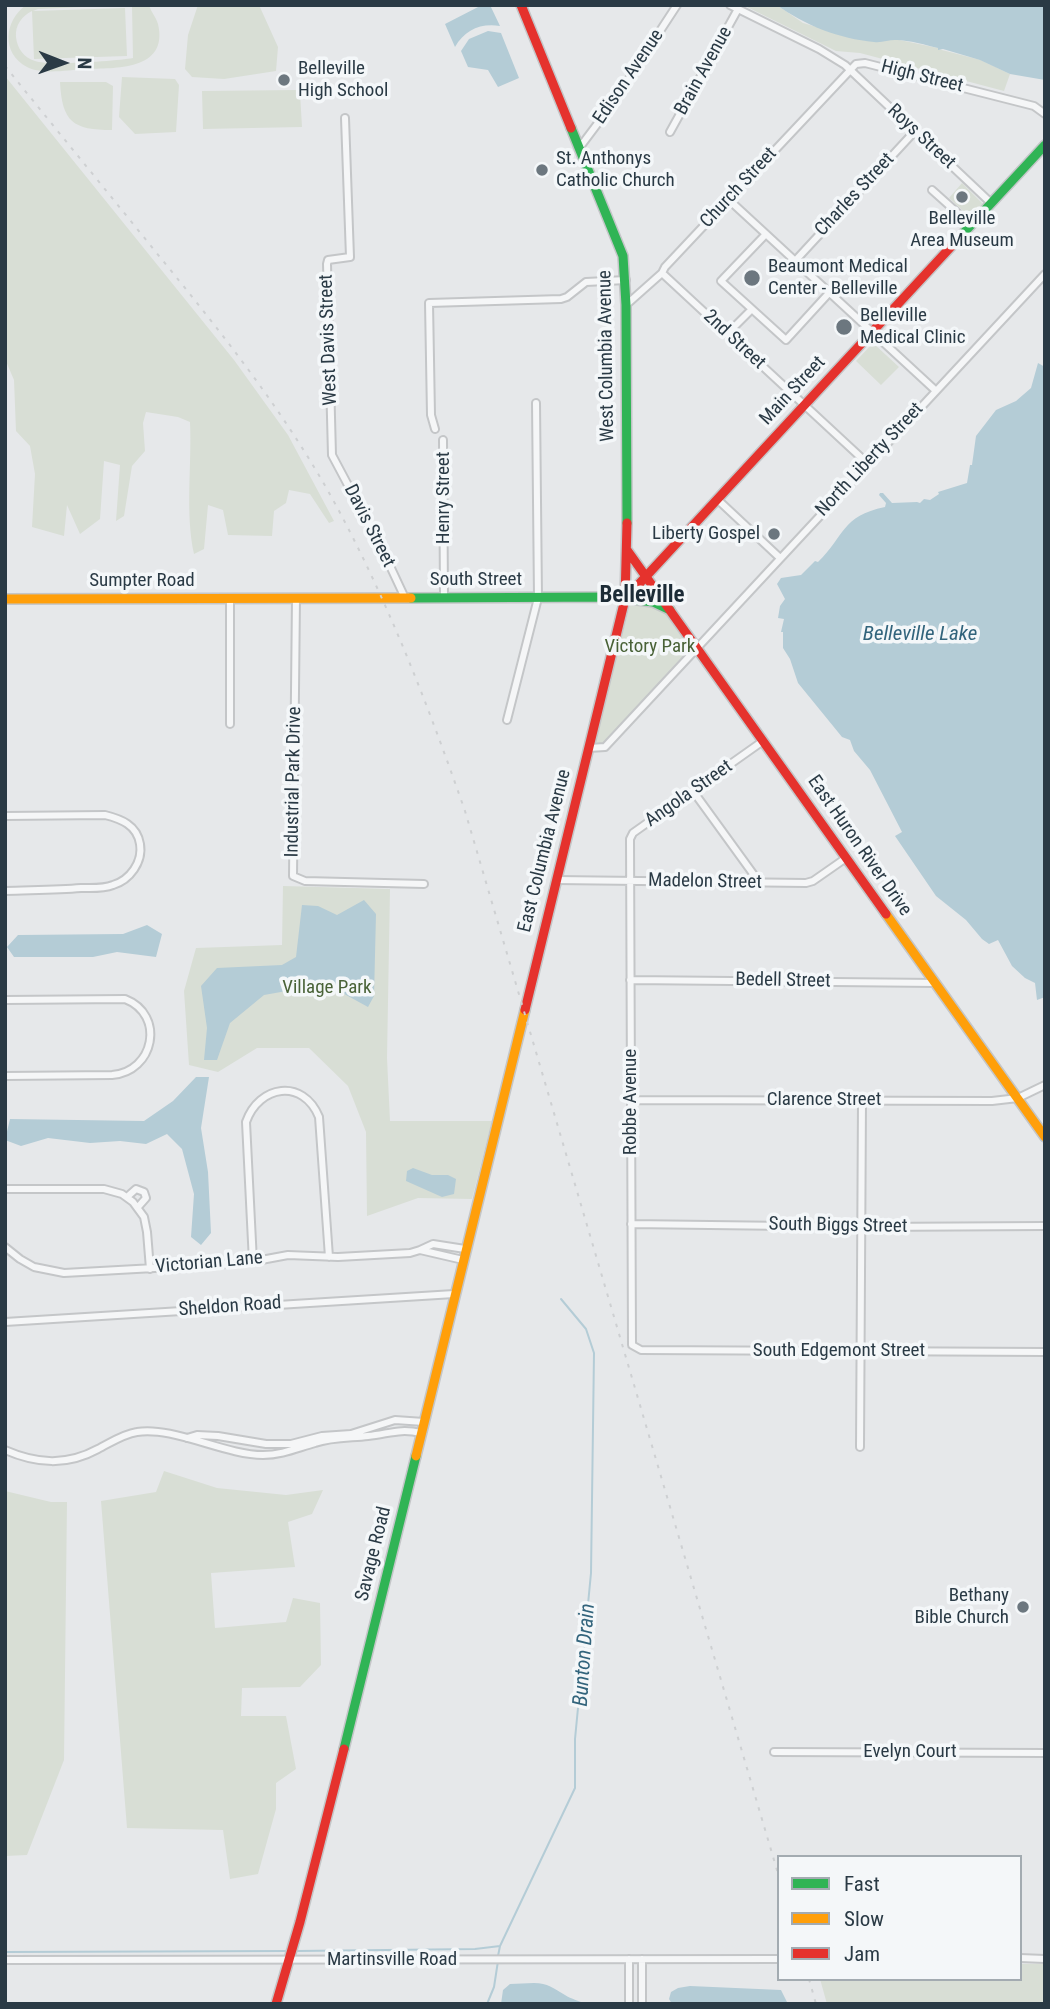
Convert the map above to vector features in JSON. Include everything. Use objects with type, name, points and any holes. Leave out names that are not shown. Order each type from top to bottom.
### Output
[{"type":"street","name":"West Columbia Avenue","points":[[522,5],[623,256],[626,280],[625,599]]},
{"type":"street","name":"Edison Avenue","points":[[580,147],[613,103],[677,5]]},
{"type":"street","points":[[730,5],[819,49],[850,70]]},
{"type":"street","name":"Brain Avenue","points":[[670,132],[738,9]]},
{"type":"street","name":"High Street","points":[[850,70],[856,64],[865,63],[1034,106],[1045,114]]},
{"type":"street","name":"Roys Street","points":[[850,70],[991,203]]},
{"type":"street","name":"Church Street","points":[[626,305],[662,273],[850,70]]},
{"type":"street","name":"West Davis Street","points":[[332,455],[327,264],[328,260],[350,257],[345,118]]},
{"type":"street","name":"Charles Street","points":[[795,261],[915,131]]},
{"type":"street","name":"Main Street","points":[[625,599],[991,203],[1043,151]]},
{"type":"street","points":[[932,190],[971,225]]},
{"type":"street","points":[[728,199],[935,390]]},
{"type":"street","points":[[766,234],[721,281],[786,340],[829,293]]},
{"type":"street","name":"2nd Street","points":[[662,273],[868,464]]},
{"type":"street","name":"North Liberty Street","points":[[589,748],[605,747],[1045,274]]},
{"type":"street","name":"Henry Street","points":[[435,429],[430,415],[429,303],[561,299],[567,298],[586,282],[626,280]]},
{"type":"street","points":[[727,334],[752,309]]},
{"type":"street","points":[[507,720],[538,598],[536,403]]},
{"type":"street","name":"Henry Street","points":[[443,440],[444,598]]},
{"type":"street","name":"Davis Street","points":[[332,455],[405,598]]},
{"type":"street","points":[[717,499],[780,558]]},
{"type":"street","name":"East Huron River Drive","points":[[626,549],[1045,1137]]},
{"type":"street","name":"Sumpter Road","points":[[5,598],[278,598]]},
{"type":"street","points":[[230,598],[230,724]]},
{"type":"street","name":"South Street","points":[[278,598],[625,599],[653,603],[672,611]]},
{"type":"street","name":"Industrial Park Drive","points":[[296,598],[293,876],[305,881],[424,884]]},
{"type":"street","name":"East Columbia Avenue","points":[[499,1112],[625,599]]},
{"type":"street","name":"Angola Street","points":[[629,855],[633,833],[763,741]]},
{"type":"street","points":[[693,791],[758,883]]},
{"type":"street","points":[[5,816],[105,815],[118,818],[128,823],[136,832],[140,851],[130,874],[112,886],[5,891]]},
{"type":"street","name":"Robbe Avenue","points":[[629,855],[630,1340],[635,1348]]},
{"type":"street","name":"Madelon Street","points":[[556,880],[810,883],[846,858]]},
{"type":"street","name":"Bedell Street","points":[[630,980],[936,983]]},
{"type":"street","points":[[5,1000],[125,999],[145,1014],[151,1034],[145,1056],[136,1067],[124,1073],[5,1076]]},
{"type":"street","points":[[1018,1098],[1045,1085]]},
{"type":"street","points":[[253,1262],[246,1122],[257,1103],[268,1094],[280,1091],[302,1095],[319,1117],[329,1257]]},
{"type":"street","name":"Clarence Street","points":[[631,1100],[992,1101],[1018,1098]]},
{"type":"street","points":[[860,1447],[862,1101]]},
{"type":"street","name":"Savage Road","points":[[276,2004],[424,1422],[499,1112]]},
{"type":"street","points":[[5,1189],[104,1189],[127,1197],[138,1207],[147,1227],[150,1269]]},
{"type":"street","points":[[127,1197],[136,1189],[145,1192],[146,1198],[138,1207]]},
{"type":"street","name":"South Biggs Street","points":[[631,1224],[1045,1226]]},
{"type":"street","name":"Victorian Lane","points":[[7,1251],[30,1265],[57,1273],[253,1262],[288,1255],[329,1257],[410,1253],[433,1244],[465,1249]]},
{"type":"street","name":"Victorian Lane","points":[[420,1250],[463,1260]]},
{"type":"street","name":"Sheldon Road","points":[[5,1322],[454,1294]]},
{"type":"street","name":"South Edgemont Street","points":[[635,1348],[1045,1352]]},
{"type":"street","points":[[185,1439],[197,1435],[218,1436],[266,1444],[290,1444],[351,1434],[396,1420],[424,1422]]},
{"type":"street","points":[[6,1450],[36,1461],[65,1461],[86,1456],[122,1436],[136,1432],[155,1432],[259,1455],[276,1454],[332,1437],[369,1436],[396,1430],[421,1433]]},
{"type":"street","points":[[240,1452],[243,1441]]},
{"type":"street","name":"Evelyn Court","points":[[774,1752],[1045,1753]]},
{"type":"street","points":[[1022,1958],[1045,1958]]},
{"type":"street","points":[[629,1959],[629,2004]]},
{"type":"street","points":[[642,1959],[642,2004]]},
{"type":"street","name":"Martinsville Road","points":[[5,1960],[777,1959]]},
{"type":"green space","points":[[26,5],[126,5],[149,5],[158,24],[159,39],[155,51],[136,64],[124,67],[40,71],[19,61],[9,45],[10,28]],"holes":[[[126,5],[132,7],[133,58],[42,62],[28,58],[18,45],[18,25],[22,18],[32,11],[34,59],[127,56],[125,8],[33,11]]]},
{"type":"green space","points":[[198,5],[259,5],[278,47],[276,71],[224,79],[192,77],[185,69],[188,35]]},
{"type":"green space","points":[[743,5],[777,5],[803,23],[868,41],[895,39],[938,48],[981,60],[1010,74],[1004,91],[860,53],[836,51]]},
{"type":"green space","points":[[5,76],[234,360],[288,435],[334,521],[329,523],[310,494],[289,490],[286,503],[274,511],[272,536],[228,535],[223,510],[208,505],[204,549],[194,554],[189,506],[190,422],[178,417],[146,412],[143,423],[145,451],[132,466],[124,516],[116,521],[120,465],[104,461],[100,519],[80,534],[67,505],[64,536],[32,527],[35,474],[30,446],[16,431],[14,380],[5,359]]},
{"type":"green space","points":[[122,77],[175,79],[179,85],[176,132],[135,134],[119,117]]},
{"type":"green space","points":[[60,82],[106,82],[113,86],[112,130],[88,128],[72,121],[63,106]]},
{"type":"green space","points":[[297,90],[300,93],[302,127],[203,129],[202,91]]},
{"type":"green space","points":[[962,183],[983,204],[969,216],[949,198]]},
{"type":"green space","points":[[873,343],[899,367],[881,385],[856,361]]},
{"type":"green space","name":"Victory Park","points":[[630,604],[653,605],[663,610],[690,649],[602,745],[598,745],[595,741]]},
{"type":"green space","name":"Village Park","points":[[283,886],[390,889],[387,1058],[390,1121],[492,1121],[472,1199],[418,1198],[367,1216],[366,1132],[348,1086],[309,1048],[257,1048],[218,1072],[189,1065],[184,991],[196,948],[282,945]]},
{"type":"green space","points":[[164,1471],[217,1488],[286,1495],[323,1490],[312,1514],[288,1522],[295,1567],[211,1573],[215,1628],[286,1622],[293,1598],[320,1603],[321,1665],[300,1687],[242,1688],[241,1716],[286,1716],[296,1769],[276,1783],[276,1809],[258,1874],[230,1879],[223,1830],[127,1828],[101,1501],[156,1492]]},
{"type":"green space","points":[[5,1491],[51,1502],[67,1502],[64,1760],[27,1855],[5,1856]]},
{"type":"green space","points":[[1022,1964],[1045,1964],[1045,2004],[827,2004],[821,1981],[1022,1981]]},
{"type":"water","points":[[482,5],[490,5],[500,26],[474,29],[463,36],[455,47],[445,24]]},
{"type":"water","points":[[777,5],[1045,5],[1045,80],[1010,74],[980,60],[916,43],[899,40],[874,42],[835,34],[799,19]]},
{"type":"water","points":[[488,31],[501,33],[519,78],[498,87],[488,70],[468,67],[461,51],[469,39]]},
{"type":"water","name":"Belleville Lake","points":[[1038,363],[1045,367],[1045,997],[1037,1000],[1035,983],[1012,966],[998,940],[989,944],[966,920],[936,896],[895,836],[902,832],[870,770],[854,751],[850,740],[842,737],[798,683],[790,659],[783,648],[781,632],[784,619],[778,618],[780,606],[785,599],[777,584],[781,578],[801,575],[815,561],[818,562],[845,528],[860,516],[885,507],[886,503],[880,493],[892,503],[920,503],[924,499],[930,500],[939,494],[938,492],[967,483],[976,436],[996,410],[1016,401],[1031,388]]},
{"type":"water","points":[[364,900],[376,914],[374,996],[368,1007],[326,984],[264,995],[230,1023],[217,1060],[204,1060],[207,1028],[201,986],[217,968],[282,965],[296,957],[302,905],[318,906],[337,915]]},
{"type":"water","points":[[147,925],[162,934],[156,957],[117,952],[93,957],[14,957],[7,947],[18,935],[123,934]]},
{"type":"water","points":[[196,1077],[209,1077],[201,1128],[208,1172],[211,1233],[201,1245],[191,1237],[194,1194],[182,1149],[167,1134],[146,1144],[120,1141],[90,1143],[48,1138],[21,1146],[5,1140],[10,1119],[144,1121],[173,1101]]},
{"type":"water","points":[[413,1168],[456,1179],[454,1194],[442,1197],[406,1181],[407,1171]]},
{"type":"water","points":[[510,1984],[547,1985],[586,2004],[501,2004],[503,1990]]},
{"type":"water","points":[[690,1986],[781,1990],[788,2004],[672,2004],[669,1999],[671,1992]]},
{"type":"waterway","name":"Bunton Drain","points":[[498,1956],[500,1946],[575,1788],[575,1739],[591,1573],[594,1353],[586,1329],[561,1299]]},
{"type":"waterway","points":[[297,1951],[475,1949],[500,1946]]},
{"type":"waterway","points":[[5,1952],[288,1951]]},
{"type":"waterway","name":"Bunton Drain","points":[[487,2004],[494,1987],[498,1961]]},
{"type":"railway","points":[[5,66],[205,313],[276,408],[338,509],[392,620],[465,811],[777,1870]]},
{"type":"railway","points":[[810,1981],[816,2004]]},
{"type":"traffic: fast","points":[[571,128],[623,256],[626,305],[627,523]]},
{"type":"traffic: fast","points":[[959,238],[1045,145]]},
{"type":"traffic: fast","points":[[411,598],[614,597],[653,602],[670,610]]},
{"type":"traffic: fast","points":[[344,1749],[416,1456]]},
{"type":"traffic: slow","points":[[5,599],[411,598]]},
{"type":"traffic: slow","points":[[886,914],[1045,1137]]},
{"type":"traffic: slow","points":[[416,1456],[525,1010]]},
{"type":"traffic: jam","points":[[521,5],[571,128]]},
{"type":"traffic: jam","points":[[626,598],[959,238]]},
{"type":"traffic: jam","points":[[525,1010],[625,599],[627,523]]},
{"type":"traffic: jam","points":[[627,550],[886,914]]},
{"type":"traffic: jam","points":[[276,2004],[344,1749]]},
{"type":"place","name":"Belleville High School","points":[[284,80]]},
{"type":"place","name":"St. Anthonys Catholic Church","points":[[542,170]]},
{"type":"place","name":"Belleville Area Museum","points":[[962,197]]},
{"type":"place","name":"Beaumont Medical Center - Belleville","points":[[752,278]]},
{"type":"place","name":"Belleville Medical Clinic","points":[[844,327]]},
{"type":"place","name":"Liberty Gospel","points":[[774,534]]},
{"type":"place","name":"Bethany Bible Church","points":[[1023,1607]]},
{"type":"district","name":"Belleville","points":[[642,596]]}]
